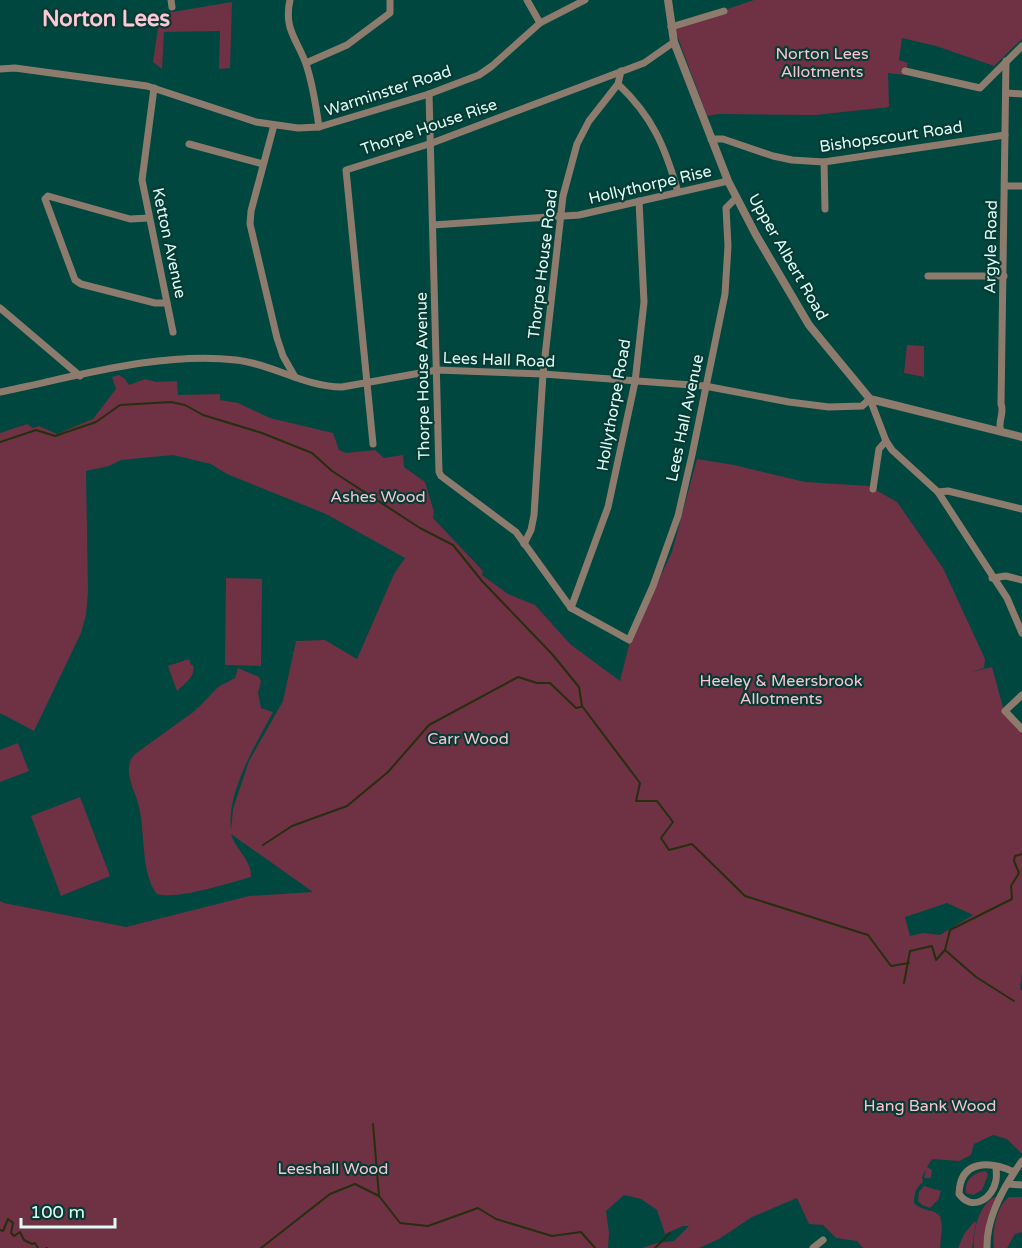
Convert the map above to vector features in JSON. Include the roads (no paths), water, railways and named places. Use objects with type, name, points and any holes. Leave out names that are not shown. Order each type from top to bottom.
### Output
[{"type":"street","points":[[290,0],[288,16],[292,35],[306,63],[312,83],[319,127]]},
{"type":"street","points":[[306,63],[347,45],[386,18],[390,13],[390,0]]},
{"type":"street","points":[[527,0],[540,23]]},
{"type":"street","name":"Warminster Road","points":[[0,69],[15,68],[154,88],[235,116],[274,125],[298,128],[319,127],[429,94],[486,70],[540,23],[585,0]]},
{"type":"street","name":"Upper Albert Road","points":[[668,0],[670,27],[674,42],[736,198],[778,270],[792,300],[809,325],[870,399]]},
{"type":"street","points":[[670,27],[724,11]]},
{"type":"street","name":"Thorpe House Rise","points":[[373,444],[345,173],[348,168],[432,143],[644,63],[674,42]]},
{"type":"street","points":[[905,71],[976,88],[983,86],[1022,46]]},
{"type":"street","name":"Argyle Road","points":[[1001,431],[999,425],[1003,408],[1001,404],[1006,61]]},
{"type":"street","name":"Thorpe House Road","points":[[524,544],[531,530],[534,515],[543,374],[563,196],[577,144],[589,121],[618,84],[621,71]]},
{"type":"street","points":[[618,84],[635,100],[650,120],[669,162],[678,192]]},
{"type":"street","name":"Ketton Avenue","points":[[154,88],[142,180],[173,332]]},
{"type":"street","points":[[1007,93],[1022,94]]},
{"type":"street","name":"Thorpe House Avenue","points":[[429,94],[439,472],[441,476],[516,532],[571,608],[629,640]]},
{"type":"street","points":[[274,125],[251,211],[252,236],[277,338],[283,356],[295,377]]},
{"type":"street","name":"Bishopscourt Road","points":[[711,138],[723,139],[773,156],[824,162],[1005,135]]},
{"type":"street","points":[[189,144],[263,164]]},
{"type":"street","points":[[824,162],[825,209]]},
{"type":"street","name":"Hollythorpe Rise","points":[[433,225],[579,215],[729,181]]},
{"type":"street","points":[[1005,186],[1022,186]]},
{"type":"street","points":[[149,218],[130,219],[48,196],[45,199],[75,280],[81,284],[155,303],[167,303]]},
{"type":"street","name":"Lees Hall Avenue","points":[[629,640],[653,586],[678,516],[725,294],[728,246],[726,208],[736,198]]},
{"type":"street","name":"Hollythorpe Road","points":[[571,608],[608,507],[635,382],[644,302],[639,201]]},
{"type":"street","points":[[928,276],[1004,276]]},
{"type":"street","points":[[0,308],[80,376]]},
{"type":"street","name":"Lees Hall Road","points":[[0,392],[154,361],[218,358],[257,364],[315,385],[328,387],[342,387],[437,370],[543,374],[705,386],[829,407],[862,406],[870,399]]},
{"type":"street","points":[[870,399],[1022,436]]},
{"type":"street","points":[[870,399],[885,441],[938,492],[1014,612],[1022,633]]},
{"type":"street","points":[[873,489],[879,449],[885,441]]},
{"type":"street","points":[[938,492],[948,491],[1022,509]]},
{"type":"street","points":[[992,578],[1006,576],[1022,580]]},
{"type":"street","points":[[1022,695],[1005,711],[1022,729]]},
{"type":"street","points":[[987,1248],[987,1232],[994,1211],[1022,1161]]},
{"type":"street","points":[[996,1166],[996,1181],[988,1196],[980,1202],[971,1204],[964,1200],[959,1194],[959,1187],[965,1173],[973,1167],[983,1164],[996,1166],[1014,1172]]},
{"type":"street","points":[[1008,1184],[1022,1185]]},
{"type":"street","points":[[813,1248],[823,1240]]},
{"type":"waterway","points":[[0,442],[36,430],[55,436],[96,422],[120,405],[171,402],[185,405],[203,415],[262,433],[312,453],[332,471],[420,528],[453,545],[482,581],[552,654],[579,687],[582,706],[640,783],[636,801],[657,801],[673,822],[661,838],[669,850],[692,844],[745,896],[868,935],[891,966],[909,963]]},
{"type":"waterway","points":[[263,845],[292,826],[347,806],[388,772],[429,725],[518,677],[537,683],[550,683],[576,708],[581,707]]},
{"type":"waterway","points":[[904,983],[910,951],[932,946],[936,960],[945,950],[950,930],[1012,899],[1011,886],[1019,873],[1014,861],[1015,856],[1022,854]]},
{"type":"waterway","points":[[945,950],[976,977],[1014,1001]]},
{"type":"waterway","points":[[373,1124],[379,1196]]},
{"type":"waterway","points":[[261,1248],[330,1194],[355,1184],[379,1196],[400,1223],[428,1226],[478,1208],[496,1219],[552,1236],[581,1232],[595,1248]]},
{"type":"waterway","points":[[0,1230],[3,1231],[8,1219],[13,1223],[11,1233],[14,1236],[20,1232],[24,1240],[35,1243],[38,1248]]},
{"type":"waterway","points":[[655,1248],[670,1233]]},
{"type":"district","name":"Norton Lees","points":[[106,19]]},
{"type":"park label","name":"Norton Lees Allotments","points":[[822,63]]},
{"type":"park label","name":"Ashes Wood","points":[[378,497]]},
{"type":"park label","name":"Heeley & Meersbrook Allotments","points":[[781,690]]},
{"type":"park label","name":"Carr Wood","points":[[468,739]]},
{"type":"park label","name":"Hang Bank Wood","points":[[930,1106]]},
{"type":"park label","name":"Leeshall Wood","points":[[333,1169]]}]
